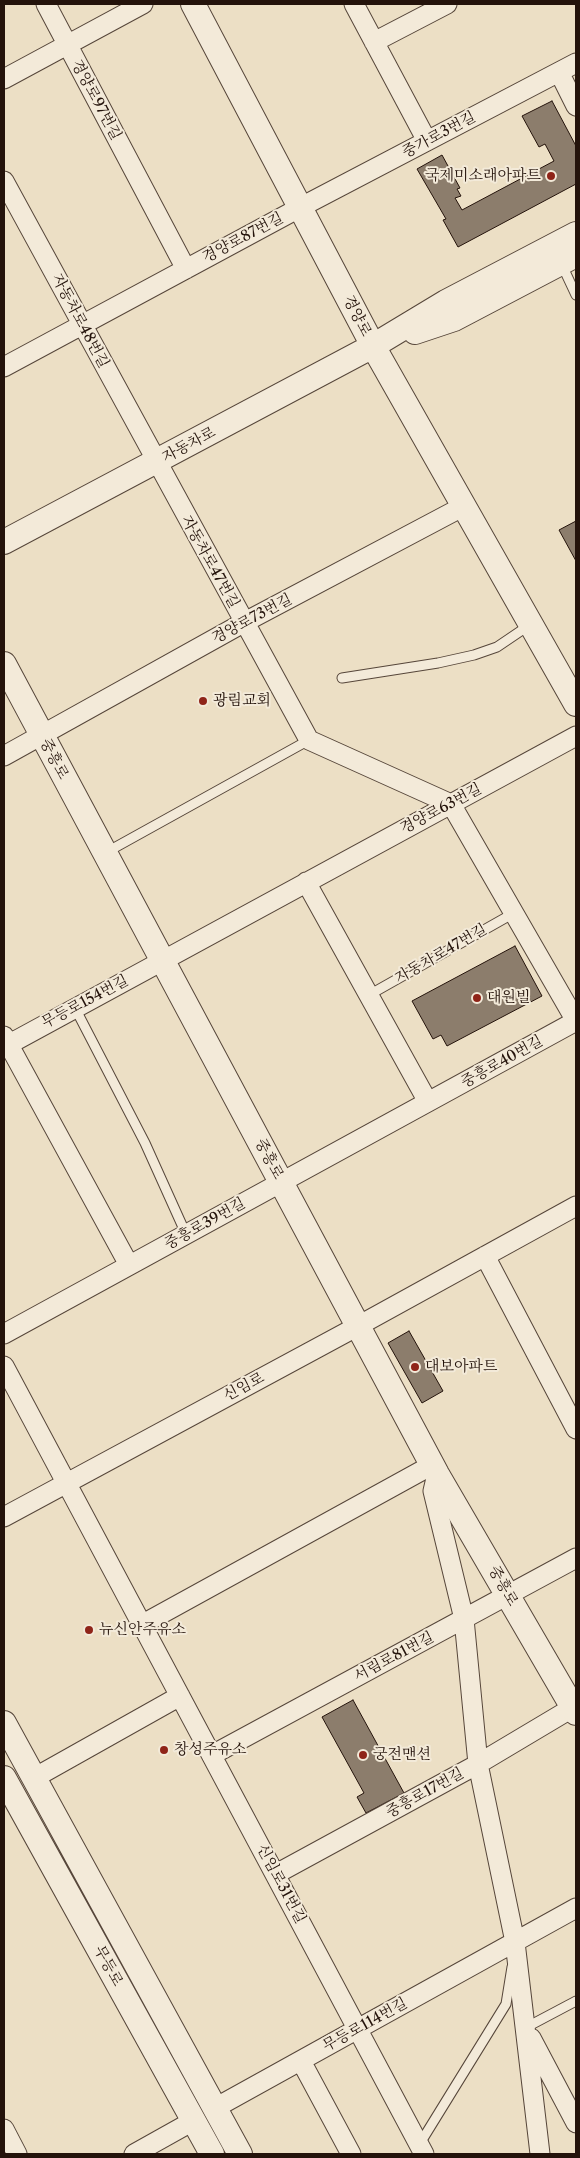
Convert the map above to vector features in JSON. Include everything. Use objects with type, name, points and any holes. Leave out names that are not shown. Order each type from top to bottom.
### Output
[{"type":"street","name":"경양로97번길","points":[[46,4],[125,154]]},
{"type":"street","name":"경양로97번길","points":[[4,79],[143,4]]},
{"type":"street","name":"경양로","points":[[193,4],[373,346],[576,704]]},
{"type":"street","points":[[354,4],[427,141]]},
{"type":"street","points":[[374,42],[447,4]]},
{"type":"street","name":"중가로3번길","points":[[301,207],[576,63]]},
{"type":"street","points":[[560,72],[576,106]]},
{"type":"street","name":"경양로87번길","points":[[125,154],[186,269]]},
{"type":"street","name":"자동차로48번길","points":[[4,181],[156,463]]},
{"type":"street","name":"경양로87번길","points":[[4,367],[301,207]]},
{"type":"street","name":"자동차로","points":[[4,542],[156,463],[373,346],[446,302],[576,234]]},
{"type":"street","name":"자동차로","points":[[373,346],[454,318],[569,259]]},
{"type":"street","name":"자동차로47번길","points":[[156,463],[308,740]]},
{"type":"street","name":"경양로73번길","points":[[4,756],[243,623],[464,506]]},
{"type":"street","name":"중흥로","points":[[4,664],[434,1469],[575,1708]]},
{"type":"street","name":"경양로63번길","points":[[162,961],[576,736]]},
{"type":"street","points":[[308,740],[451,804],[576,1021]]},
{"type":"street","points":[[306,882],[428,1102]]},
{"type":"street","name":"무등로154번길","points":[[129,1265],[5,1042],[75,1008],[162,961]]},
{"type":"street","name":"중흥로40번길","points":[[281,1182],[576,1021]]},
{"type":"street","name":"중흥로39번길","points":[[4,1334],[281,1182]]},
{"type":"street","name":"신임로","points":[[4,1517],[67,1481],[358,1326],[576,1206]]},
{"type":"street","points":[[485,1256],[576,1429]]},
{"type":"street","name":"신임로31번길","points":[[4,1366],[422,2149]]},
{"type":"street","points":[[143,1624],[294,1541],[434,1469],[433,1491],[464,1619],[478,1764],[515,1942],[540,2154]]},
{"type":"street","name":"서림로81번길","points":[[212,1755],[576,1558]]},
{"type":"street","points":[[34,1778],[180,1696]]},
{"type":"street","name":"중흥로17번길","points":[[276,1874],[478,1764],[575,1708]]},
{"type":"street","name":"무등로","points":[[4,1723],[240,2154]]},
{"type":"street","name":"무등로","points":[[6,1788],[212,2154]]},
{"type":"street","name":"무등로114번길","points":[[216,2108],[576,1908]]},
{"type":"street","points":[[525,2028],[576,2123]]},
{"type":"street","points":[[301,2060],[351,2154]]},
{"type":"street","points":[[134,2154],[193,2120]]},
{"type":"street","points":[[4,2129],[17,2154]]},
{"type":"lane","name":"자동차로","points":[[569,259],[576,295]]},
{"type":"lane","points":[[342,678],[438,663],[474,655],[497,647],[531,624]]},
{"type":"lane","points":[[105,853],[308,740]]},
{"type":"lane","name":"자동차로47번길","points":[[369,995],[514,912]]},
{"type":"lane","points":[[75,1008],[145,1143],[186,1234]]},
{"type":"lane","name":"신임로31번길","points":[[422,2149],[506,2004],[515,1942]]},
{"type":"lane","points":[[525,2028],[576,2001]]},
{"type":"building","name":"국제미소래아파트","points":[[552,101],[576,146],[576,184],[458,247],[443,220],[446,219],[417,169],[442,155],[460,188],[457,189],[461,196],[455,198],[462,210],[554,161],[545,144],[539,147],[522,116]]},
{"type":"building","points":[[576,521],[576,561],[559,530]]},
{"type":"building","name":"대원빌","points":[[515,946],[542,996],[447,1046],[441,1035],[433,1039],[412,1001]]},
{"type":"building","name":"대보아파트","points":[[409,1331],[443,1391],[422,1403],[388,1343]]},
{"type":"building","name":"궁전맨션","points":[[353,1700],[404,1793],[366,1813],[357,1797],[364,1793],[322,1717]]},
{"type":"place","name":"국제미소래아파트","points":[[551,176]]},
{"type":"place","name":"광림교회","points":[[203,701]]},
{"type":"place","name":"대원빌","points":[[477,998]]},
{"type":"place","name":"대보아파트","points":[[415,1367]]},
{"type":"place","name":"뉴신안주유소","points":[[89,1630]]},
{"type":"place","name":"창성주유소","points":[[164,1750]]},
{"type":"place","name":"궁전맨션","points":[[363,1755]]}]
